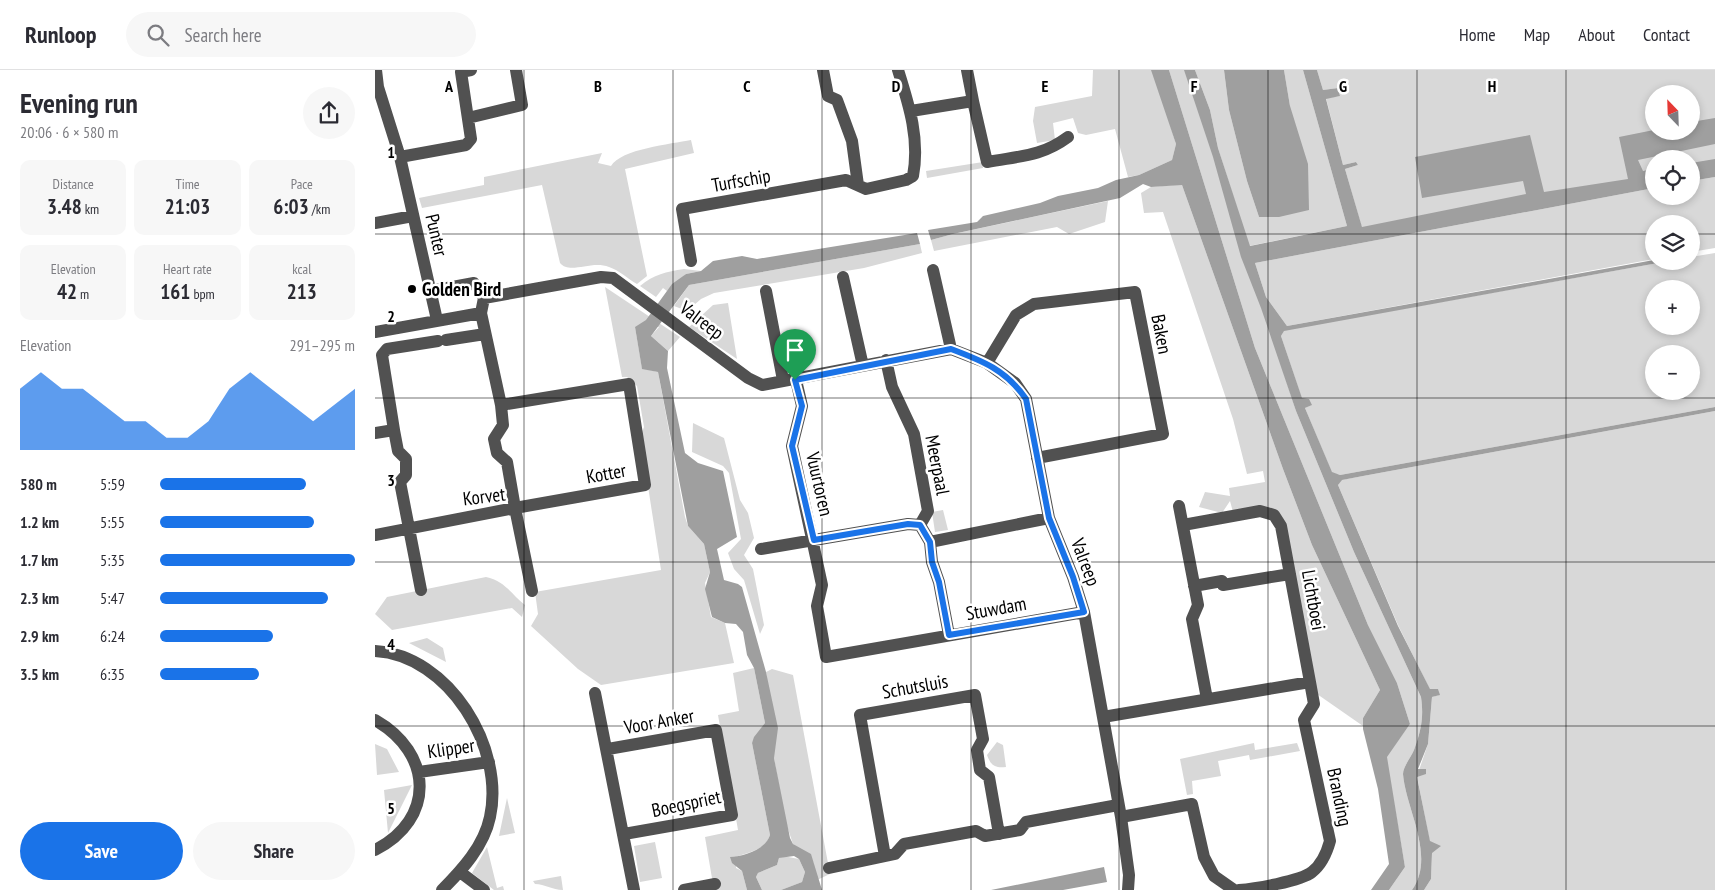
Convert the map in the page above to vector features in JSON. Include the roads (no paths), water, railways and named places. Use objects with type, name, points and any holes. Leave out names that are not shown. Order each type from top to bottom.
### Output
[{"type":"street","name":"Punter","points":[[376,70],[376,88],[400,157],[437,320]]},
{"type":"street","points":[[400,157],[465,145],[471,138],[461,72],[471,70]]},
{"type":"street","points":[[468,118],[522,105],[516,70]]},
{"type":"street","points":[[823,70],[829,96],[837,100],[852,141],[858,185]]},
{"type":"street","name":"Turfschip","points":[[691,261],[682,209],[846,180],[866,189],[907,180],[913,176],[917,155],[911,112],[898,70]]},
{"type":"street","points":[[967,70],[987,162],[1036,154],[1051,149],[1068,136]]},
{"type":"street","points":[[911,112],[973,101]]},
{"type":"street","points":[[375,222],[413,216]]},
{"type":"street","points":[[933,270],[951,349]]},
{"type":"street","name":"Valreep","points":[[484,298],[601,277],[613,278],[651,304],[747,378],[762,385],[951,349],[987,363],[1015,383],[1026,399],[1049,518],[1073,577],[1084,612],[1129,874],[1128,890]]},
{"type":"street","points":[[843,277],[863,366]]},
{"type":"street","points":[[431,291],[474,283],[484,298],[481,313],[501,405],[503,425],[494,439],[497,453],[507,462],[515,508]]},
{"type":"street","points":[[767,291],[789,380]]},
{"type":"street","name":"Baken","points":[[987,363],[1016,315],[1034,304],[1135,292],[1163,434],[1037,458]]},
{"type":"street","points":[[375,332],[481,313]]},
{"type":"street","points":[[421,590],[400,482],[406,474],[406,459],[397,451],[382,355],[387,348],[485,334]]},
{"type":"street","name":"Meerpaal","points":[[886,360],[893,387],[914,434],[928,511],[920,525]]},
{"type":"street","name":"Vuurtoren","points":[[789,380],[802,406],[792,446],[814,540],[822,586],[817,606],[825,657]]},
{"type":"street","name":"Kotter","points":[[501,405],[629,384],[645,485],[515,508]]},
{"type":"street","points":[[375,433],[394,430]]},
{"type":"street","points":[[1179,506],[1198,604],[1192,619],[1207,699]]},
{"type":"street","name":"Korvet","points":[[375,535],[515,508],[532,590]]},
{"type":"street","name":"Lichtboei","points":[[1183,525],[1260,511],[1274,515],[1281,526],[1310,682]]},
{"type":"street","points":[[930,542],[1049,518]]},
{"type":"street","points":[[761,549],[908,524],[920,525],[930,542],[932,562],[939,582],[949,635]]},
{"type":"street","points":[[1194,586],[1222,581],[1223,585],[1290,574]]},
{"type":"street","name":"Stuwdam","points":[[825,657],[1084,612]]},
{"type":"street","points":[[375,651],[391,652],[412,659],[453,693],[473,718],[485,743],[492,796],[490,818],[474,852],[460,872],[442,890]]},
{"type":"street","points":[[1103,717],[1310,682]]},
{"type":"street","name":"Branding","points":[[1239,890],[1259,888],[1311,873],[1326,854],[1330,841],[1304,724],[1305,715],[1314,704],[1310,682]]},
{"type":"street","points":[[595,693],[608,749],[634,890]]},
{"type":"street","name":"Schutsluis","points":[[885,856],[860,715],[975,695],[983,739],[977,750],[980,770],[989,777],[999,834]]},
{"type":"street","points":[[375,720],[391,730],[407,747],[419,772],[419,792],[408,825],[389,843],[375,850]]},
{"type":"street","name":"Voor Anker","points":[[608,749],[716,730]]},
{"type":"street","name":"Boegspriet","points":[[624,834],[732,815],[716,730]]},
{"type":"street","name":"Klipper","points":[[419,772],[489,762]]},
{"type":"street","points":[[829,868],[895,854],[904,844],[976,831],[985,836],[1020,830],[1026,822],[1192,804],[1204,858],[1214,876],[1234,890]]},
{"type":"street","points":[[460,872],[484,890]]},
{"type":"street","points":[[684,890],[715,884]]},
{"type":"place","name":"Golden Bird","points":[[412,289]]}]
